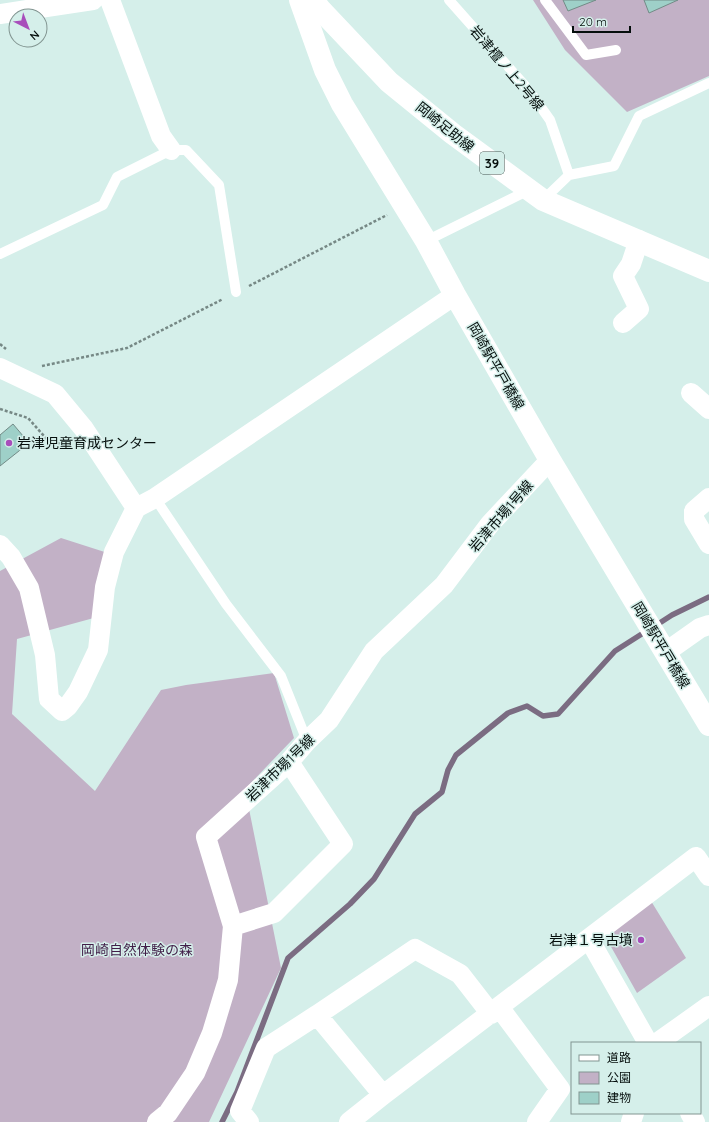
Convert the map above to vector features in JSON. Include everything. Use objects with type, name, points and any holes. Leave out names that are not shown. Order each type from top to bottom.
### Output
[{"type":"street","points":[[0,14],[93,0]]},
{"type":"street","points":[[110,0],[161,136],[171,150]]},
{"type":"street","name":"岡崎駅平戸橋線","points":[[300,0],[325,70],[338,97],[426,241],[455,295],[550,460],[709,724]]},
{"type":"street","name":"岡崎足助線","points":[[313,0],[389,82],[453,134],[536,195],[709,271]]},
{"type":"street","points":[[623,323],[639,309],[622,276],[631,264],[638,240]]},
{"type":"street","points":[[0,545],[11,557],[29,588],[45,655],[49,699],[62,711],[68,706],[78,692],[98,650],[105,587],[114,552],[136,508],[155,498],[455,295]]},
{"type":"street","points":[[6,361],[55,394],[84,429],[136,508]]},
{"type":"street","points":[[690,393],[709,409]]},
{"type":"street","name":"岩津市場1号線","points":[[157,1122],[168,1114],[195,1073],[212,1033],[228,980],[233,926],[206,837],[289,762],[307,741],[329,720],[374,652],[444,585],[490,524],[550,460]]},
{"type":"street","points":[[709,498],[694,511],[694,518],[709,544]]},
{"type":"street","points":[[666,652],[700,628],[709,625]]},
{"type":"street","points":[[233,926],[274,913],[343,844],[289,762]]},
{"type":"street","points":[[349,1122],[696,857],[709,876]]},
{"type":"street","points":[[589,939],[647,1042]]},
{"type":"street","points":[[249,1122],[240,1111],[266,1048],[415,949],[460,974],[495,1010],[560,1090],[537,1122]]},
{"type":"street","points":[[658,1042],[709,1006]]},
{"type":"street","points":[[317,1015],[383,1095]]},
{"type":"lane","name":"岩津檀ノ上2号線","points":[[449,0],[528,88],[550,120],[569,175]]},
{"type":"lane","points":[[545,0],[586,55],[616,50]]},
{"type":"lane","points":[[426,241],[536,195],[569,175],[614,166],[639,116],[709,83]]},
{"type":"lane","points":[[0,254],[103,205],[117,177],[171,150],[186,150],[219,185],[236,292]]},
{"type":"lane","points":[[155,498],[226,604],[281,676],[307,741]]},
{"type":"path","points":[[37,367],[127,348],[405,206]]},
{"type":"path","points":[[0,344],[6,361]]},
{"type":"path","points":[[0,409],[28,418],[51,444],[67,442],[84,429]]},
{"type":"green space","points":[[533,0],[709,0],[709,76],[627,112],[565,50]]},
{"type":"green space","name":"岡崎自然体験の森","points":[[61,538],[114,555],[101,616],[17,639],[12,714],[95,791],[161,690],[186,685],[274,673],[294,738],[245,789],[281,968],[209,1122],[0,1122],[0,571]]},
{"type":"green space","points":[[651,901],[686,958],[637,993],[605,936]]},
{"type":"building","points":[[563,0],[596,0],[568,11]]},
{"type":"building","points":[[644,0],[678,0],[649,13]]},
{"type":"building","points":[[13,424],[29,443],[0,466],[0,435]]},
{"type":"waterway","points":[[655,626],[672,615],[709,597]]},
{"type":"waterway","points":[[222,1122],[237,1092],[288,958],[350,904],[374,879],[415,814],[442,792],[448,770],[456,755],[508,713],[527,706],[543,716],[558,714],[615,651],[648,630]]},
{"type":"place","name":"岩津児童育成センター","points":[[9,443]]},
{"type":"place","name":"岩津１号古墳","points":[[641,940]]}]
